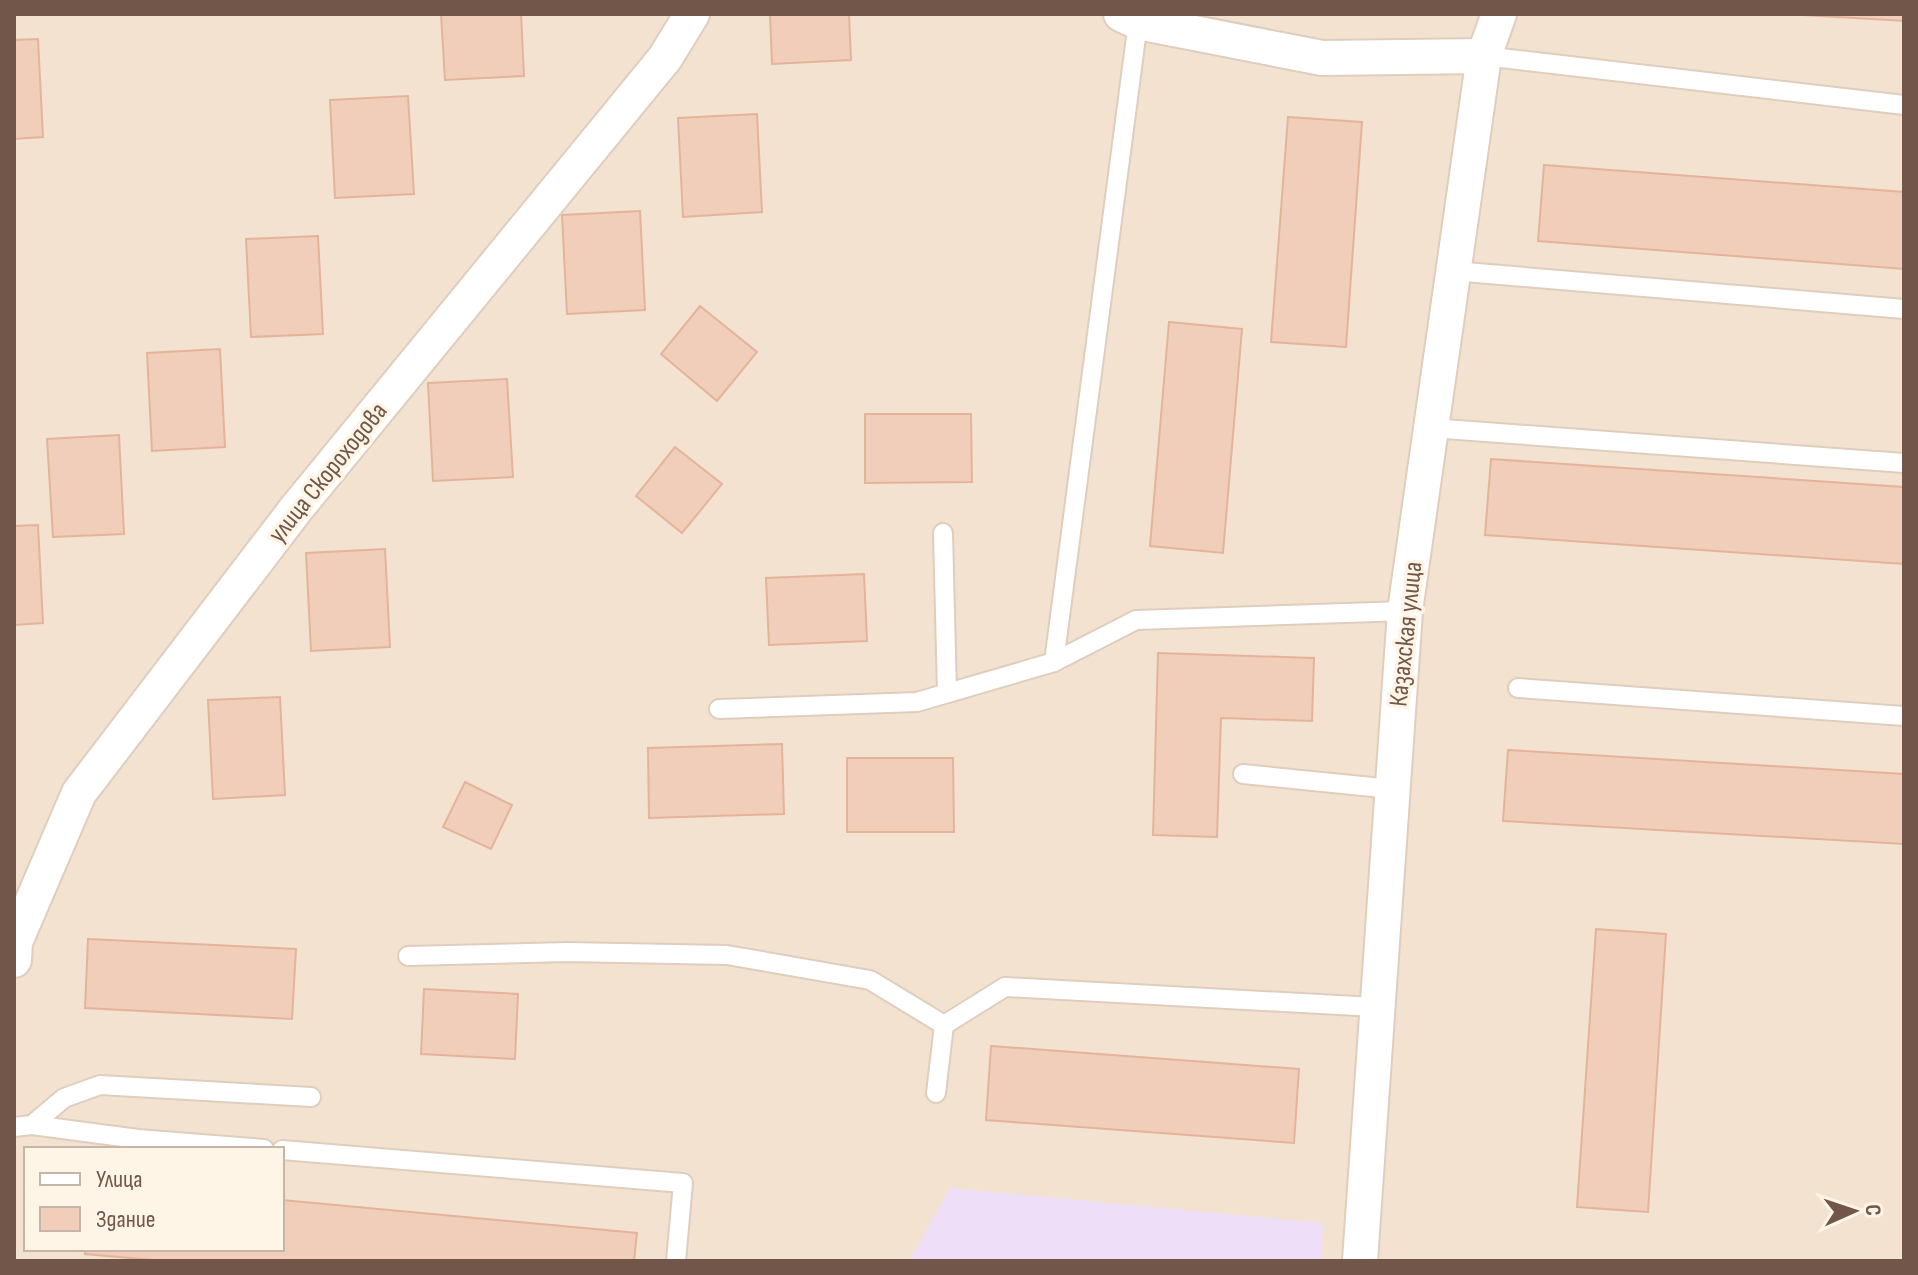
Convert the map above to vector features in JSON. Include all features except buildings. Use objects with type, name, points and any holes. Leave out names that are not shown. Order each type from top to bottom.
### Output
[{"type":"street","name":"улица Скороходова","points":[[14,960],[15,942],[79,793],[296,509],[665,58],[692,14]]},
{"type":"street","name":"Казахская улица","points":[[1360,1261],[1375,1007],[1405,611],[1484,56],[1499,14]]},
{"type":"street","points":[[1129,18],[1322,58],[1484,56]]},
{"type":"lane","points":[[1054,662],[1129,18]]},
{"type":"lane","points":[[1484,56],[1904,105]]},
{"type":"lane","points":[[1453,271],[1904,309]]},
{"type":"lane","points":[[1431,428],[1904,463]]},
{"type":"lane","points":[[943,533],[947,693]]},
{"type":"lane","points":[[719,709],[917,702],[1054,662],[1136,620],[1405,611]]},
{"type":"lane","points":[[1518,688],[1904,716]]},
{"type":"lane","points":[[1243,774],[1392,789]]},
{"type":"lane","points":[[408,956],[567,952],[727,955],[870,980],[944,1025]]},
{"type":"lane","points":[[944,1025],[1005,987],[1375,1007]]},
{"type":"lane","points":[[936,1093],[944,1025]]},
{"type":"lane","points":[[23,1126],[64,1098],[100,1085],[311,1097]]},
{"type":"lane","points":[[23,1126],[239,1147]]},
{"type":"lane","points":[[284,1150],[683,1183],[676,1261]]},
{"type":"shaded area","points":[[14,14],[1904,14],[1904,1261],[14,1261]]},
{"type":"shaded area","points":[[950,1188],[1323,1223],[1321,1261],[909,1261]]}]
